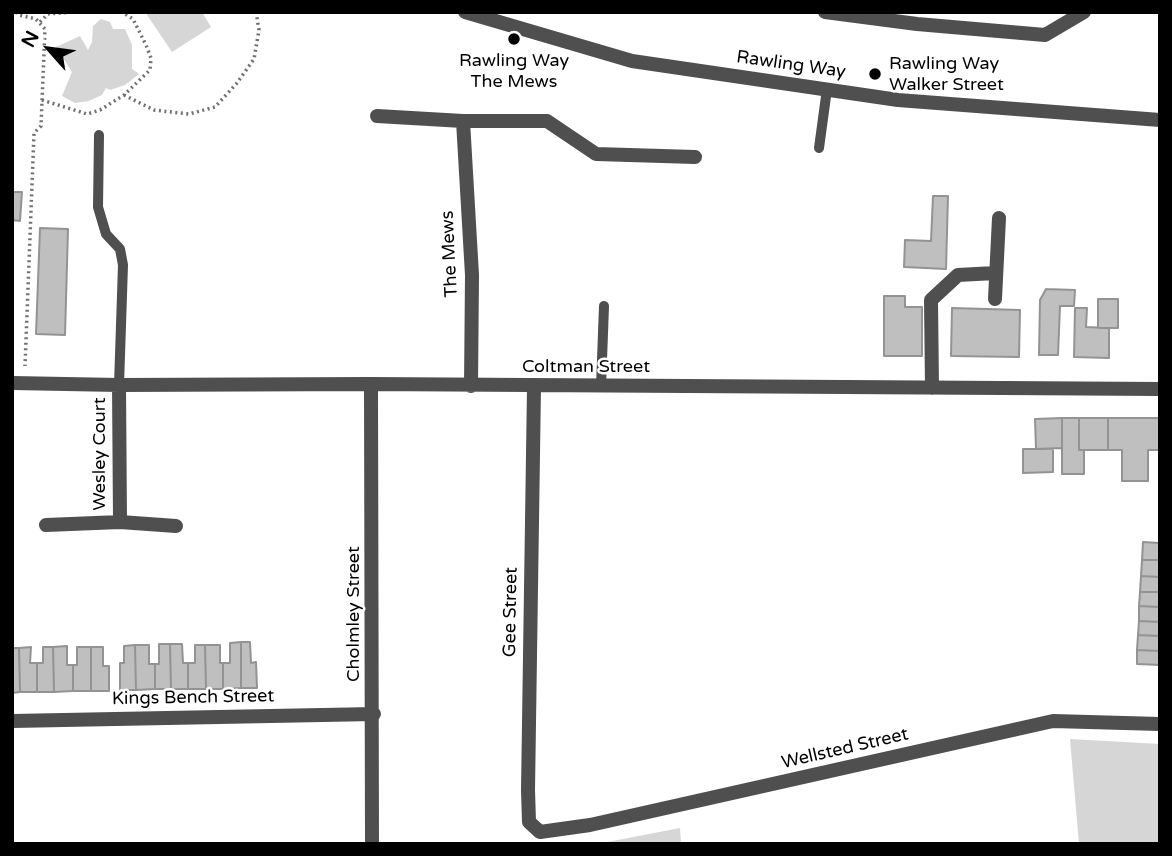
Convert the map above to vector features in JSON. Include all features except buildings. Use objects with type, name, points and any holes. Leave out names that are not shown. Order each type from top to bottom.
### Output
[{"type":"street","name":"Rawling Way","points":[[465,12],[632,61],[898,100],[1160,120]]},
{"type":"street","points":[[825,12],[917,18],[1045,35],[1084,12]]},
{"type":"street","points":[[377,116],[463,121],[547,121],[596,154],[695,157]]},
{"type":"street","name":"The Mews","points":[[463,121],[472,275],[471,386]]},
{"type":"street","points":[[995,299],[999,218]]},
{"type":"street","points":[[932,388],[931,300],[958,275],[995,273]]},
{"type":"street","name":"Coltman Street","points":[[18,382],[119,385],[1160,389]]},
{"type":"street","name":"Cholmley Street","points":[[372,384],[372,844]]},
{"type":"street","name":"Wesley Court","points":[[119,385],[120,522]]},
{"type":"street","name":"Gee Street","points":[[534,387],[528,790],[529,822],[540,832]]},
{"type":"street","name":"Wesley Court","points":[[46,525],[120,522],[176,526]]},
{"type":"street","name":"Kings Bench Street","points":[[12,721],[373,714]]},
{"type":"street","name":"Wellsted Street","points":[[540,832],[617,820],[1053,721],[1160,724]]},
{"type":"lane","points":[[819,148],[827,89]]},
{"type":"lane","points":[[99,135],[98,207],[106,234],[120,249],[123,265],[119,385]]},
{"type":"lane","points":[[601,387],[604,306]]},
{"type":"path","points":[[16,12],[36,19],[45,29],[43,100],[41,126],[34,133],[18,382]]},
{"type":"path","points":[[39,23],[48,14],[73,12]]},
{"type":"path","points":[[43,100],[87,114],[100,110],[124,94],[150,70],[151,58],[133,19],[122,12]]},
{"type":"path","points":[[124,94],[154,110],[189,114],[215,107],[254,59],[260,30],[256,12]]},
{"type":"shaded area","points":[[145,12],[202,12],[211,27],[172,52]]},
{"type":"shaded area","points":[[101,19],[110,22],[113,29],[125,29],[132,45],[132,69],[139,74],[125,85],[110,90],[106,88],[102,95],[75,103],[62,96],[72,72],[56,47],[80,36],[88,50],[92,42],[93,26]]},
{"type":"shaded area","points":[[1070,739],[1160,744],[1160,844],[1079,844]]},
{"type":"shaded area","points":[[680,828],[681,844],[597,844]]},
{"type":"place","name":"Rawling Way The Mews","points":[[514,39]]},
{"type":"place","name":"Rawling Way Walker Street","points":[[875,74]]}]
